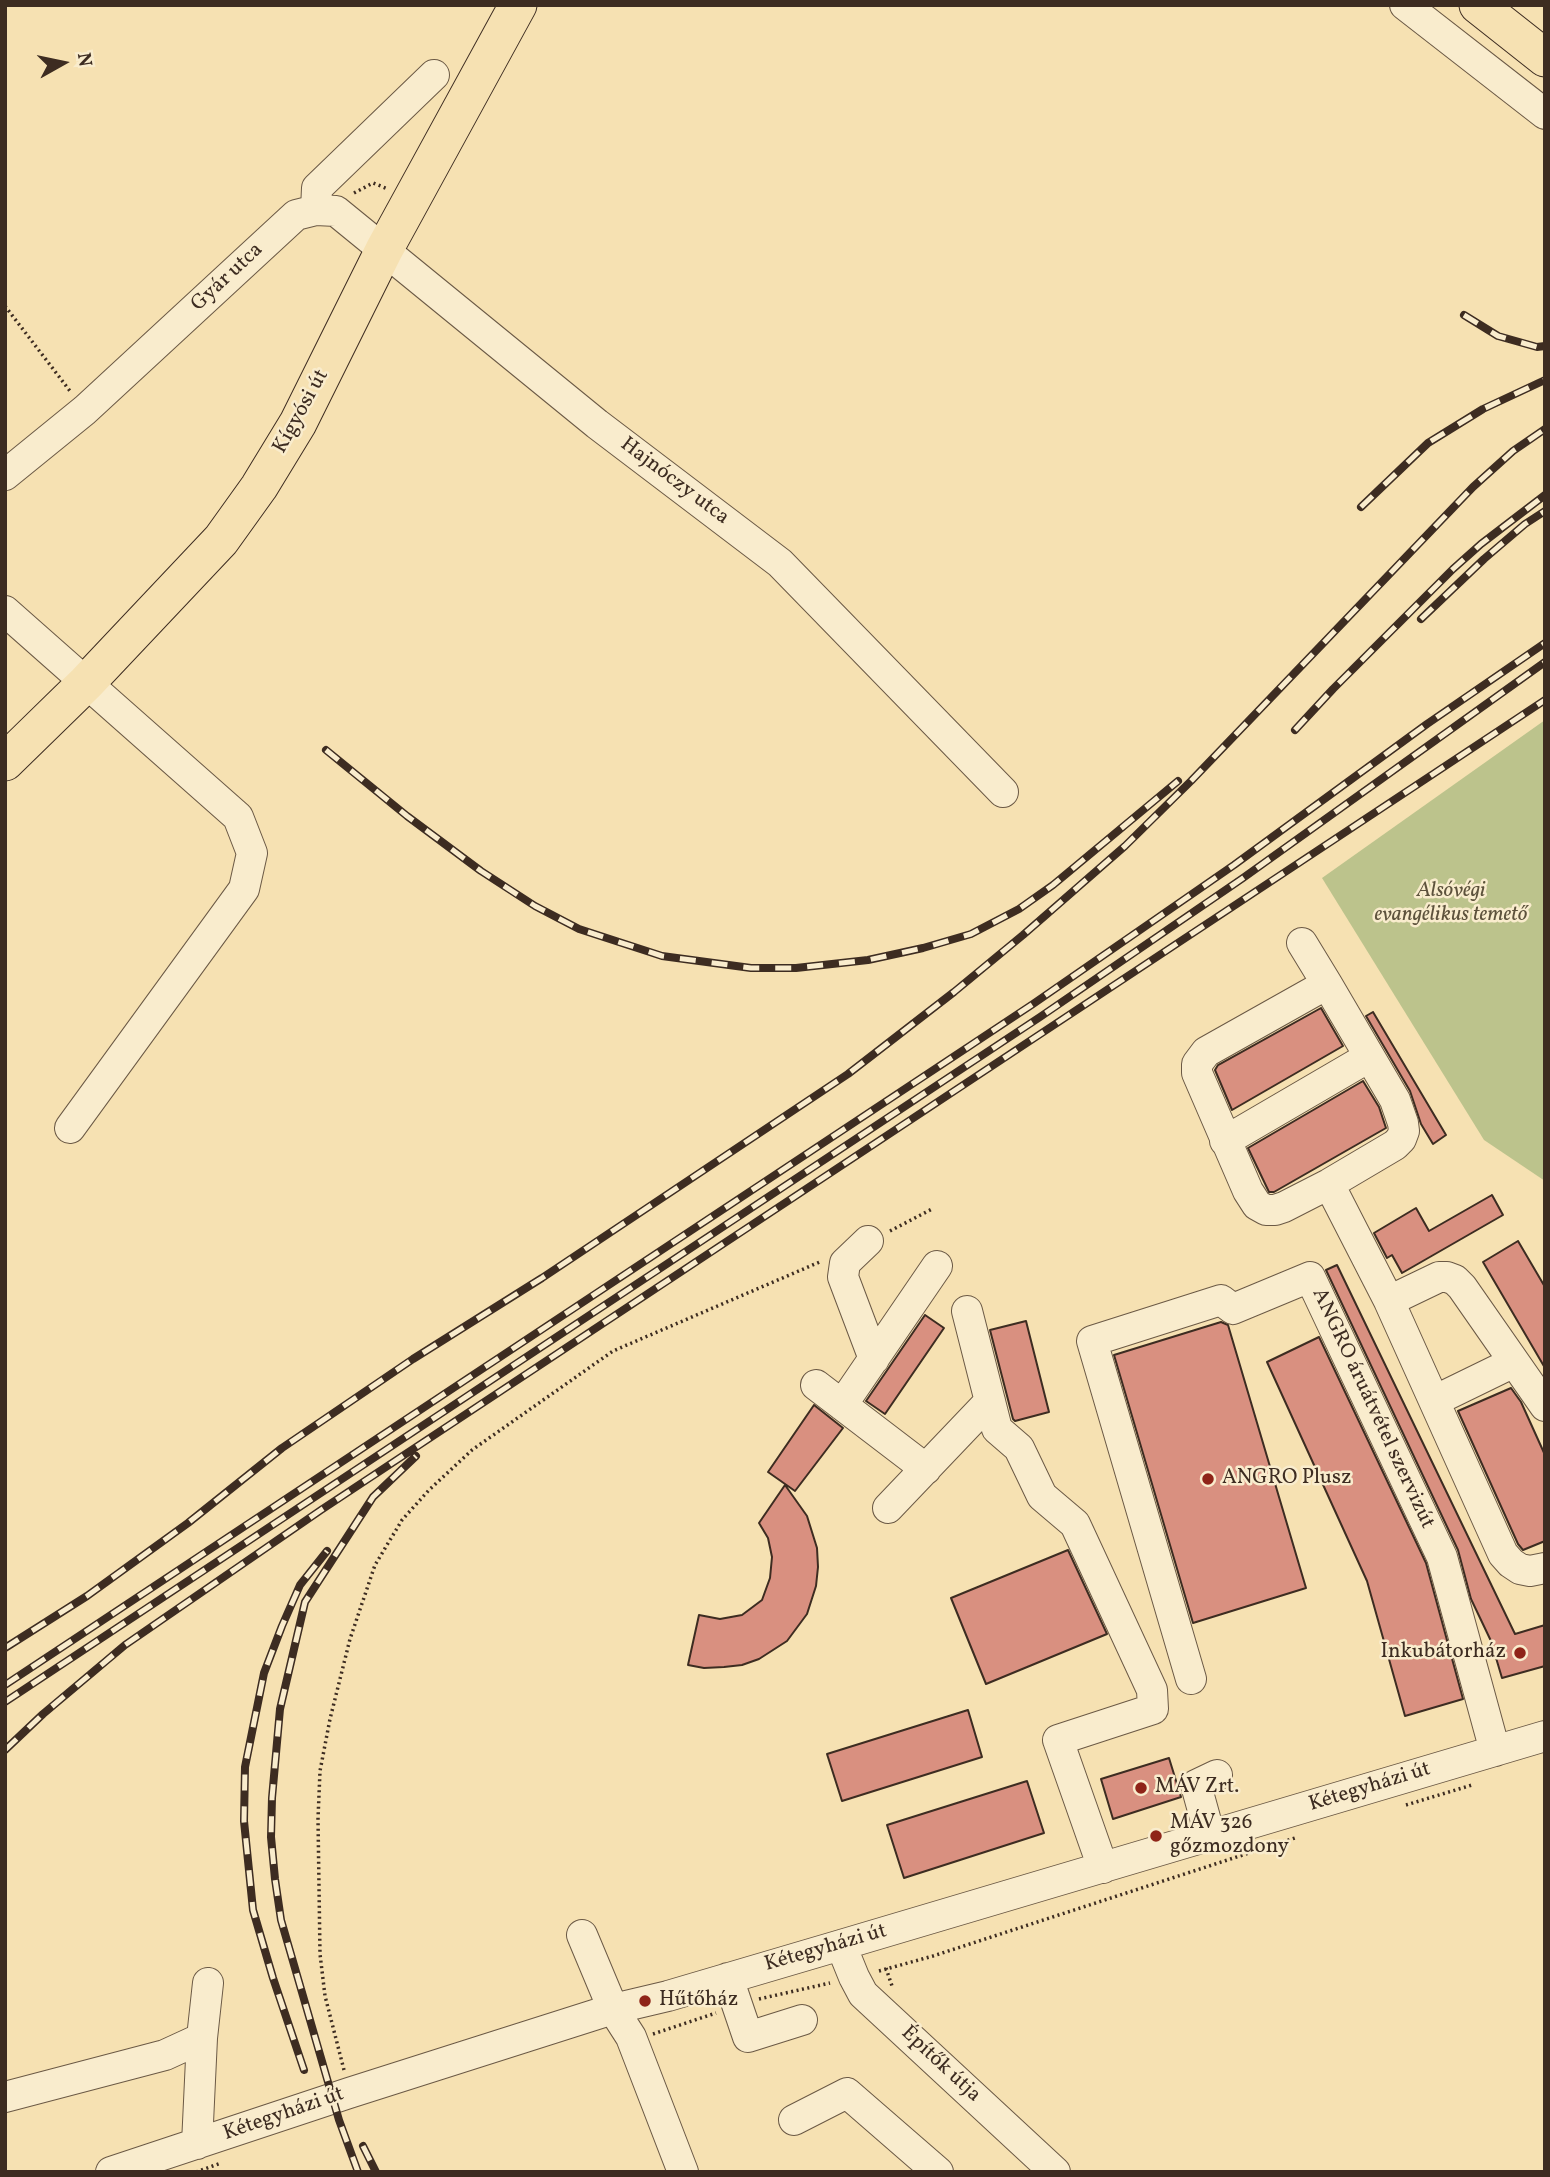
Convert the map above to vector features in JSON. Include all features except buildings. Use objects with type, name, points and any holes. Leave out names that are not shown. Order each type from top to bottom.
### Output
[{"type":"main road","name":"Kígyósi út","points":[[5,762],[86,683],[221,540],[259,487],[298,423],[384,250],[518,5]]},
{"type":"main road","points":[[1478,5],[1545,58]]},
{"type":"street","points":[[1405,5],[1545,114]]},
{"type":"street","points":[[326,210],[317,188],[434,75]]},
{"type":"street","name":"Hajnóczy utca","points":[[326,210],[384,250],[597,424],[780,563],[1003,792]]},
{"type":"street","name":"Gyár utca","points":[[5,475],[85,411],[296,215],[326,210]]},
{"type":"street","points":[[5,611],[238,817],[252,853],[244,889],[70,1128]]},
{"type":"street","points":[[1302,943],[1327,984],[1395,1100],[1404,1131],[1395,1145],[1329,1184],[1284,1208],[1266,1210],[1257,1205],[1248,1191],[1197,1073],[1197,1064],[1200,1057],[1327,984]]},
{"type":"street","points":[[1225,1141],[1369,1057]]},
{"type":"street","points":[[1329,1184],[1389,1301],[1503,1554],[1520,1569],[1530,1571],[1545,1568]]},
{"type":"street","points":[[868,1241],[845,1263],[843,1277],[874,1359]]},
{"type":"street","points":[[842,1405],[937,1266]]},
{"type":"street","points":[[1389,1301],[1439,1276],[1455,1280],[1462,1286],[1545,1406]]},
{"type":"street","name":"ANGRO áruátvétel szervizút","points":[[1191,1679],[1092,1341],[1221,1300],[1233,1310],[1310,1277],[1442,1557],[1495,1751]]},
{"type":"street","points":[[967,1311],[997,1429],[1020,1448],[1042,1496],[1075,1524],[1152,1690],[1153,1709],[1058,1740],[1103,1868]]},
{"type":"street","points":[[1434,1401],[1514,1362]]},
{"type":"street","points":[[816,1385],[926,1469]]},
{"type":"street","points":[[888,1508],[990,1401]]},
{"type":"street","name":"Kétegyházi út","points":[[111,2172],[613,2009],[729,1978],[1545,1736]]},
{"type":"street","points":[[1210,1836],[1196,1785],[1217,1775]]},
{"type":"street","points":[[582,1935],[613,2009],[631,2037],[684,2172]]},
{"type":"street","name":"Építők útja","points":[[841,1945],[863,1994],[1055,2172]]},
{"type":"street","points":[[729,1978],[748,2037],[802,2020]]},
{"type":"street","points":[[197,2144],[202,2038],[208,1983]]},
{"type":"street","points":[[5,2097],[165,2055],[202,2038]]},
{"type":"street","points":[[794,2120],[847,2093],[938,2172]]},
{"type":"path","points":[[326,210],[373,183],[410,202]]},
{"type":"path","points":[[5,306],[85,411]]},
{"type":"path","points":[[868,1241],[932,1209]]},
{"type":"path","points":[[349,2093],[325,1996],[320,1954],[318,1819],[320,1783],[330,1719],[350,1639],[375,1565],[402,1520],[429,1490],[472,1450],[613,1351],[830,1258]]},
{"type":"green space","name":"Alsóvégi evangélikus temető","points":[[1545,720],[1545,1181],[1484,1140],[1322,878]]},
{"type":"railway","points":[[1464,315],[1498,336],[1537,347],[1545,346]]},
{"type":"railway","points":[[1361,507],[1428,443],[1483,409],[1545,380]]},
{"type":"railway","points":[[5,1648],[87,1596],[188,1523],[282,1448],[848,1074],[954,992],[1125,846],[1191,781],[1473,487],[1513,451],[1545,429]]},
{"type":"railway","points":[[1295,730],[1453,569],[1545,495]]},
{"type":"railway","points":[[1421,619],[1484,559],[1525,524],[1545,511]]},
{"type":"railway","points":[[5,1685],[1033,1004],[1234,865],[1427,724],[1545,643]]},
{"type":"railway","points":[[5,1702],[1040,1017],[1243,878],[1545,662]]},
{"type":"railway","points":[[5,1750],[125,1645],[321,1510],[1545,700]]},
{"type":"railway","points":[[326,750],[407,816],[481,871],[535,906],[579,929],[662,956],[751,968],[796,968],[868,960],[971,934],[1019,909],[1053,885],[1178,781]]},
{"type":"railway","points":[[358,2172],[339,2120],[281,1920],[271,1837],[272,1798],[280,1709],[305,1602],[373,1497],[416,1456]]},
{"type":"railway","points":[[304,2070],[253,1910],[244,1821],[245,1767],[264,1673],[300,1585],[327,1551]]},
{"type":"railway","points":[[363,2146],[376,2172]]},
{"type":"place","name":"ANGRO Plusz","points":[[1208,1479]]},
{"type":"place","name":"Inkubátorház","points":[[1520,1653]]},
{"type":"place","name":"MÁV Zrt.","points":[[1141,1788]]},
{"type":"place","name":"MÁV 326 gőzmozdony","points":[[1156,1836]]},
{"type":"place","name":"Hűtőház","points":[[645,2001]]}]
